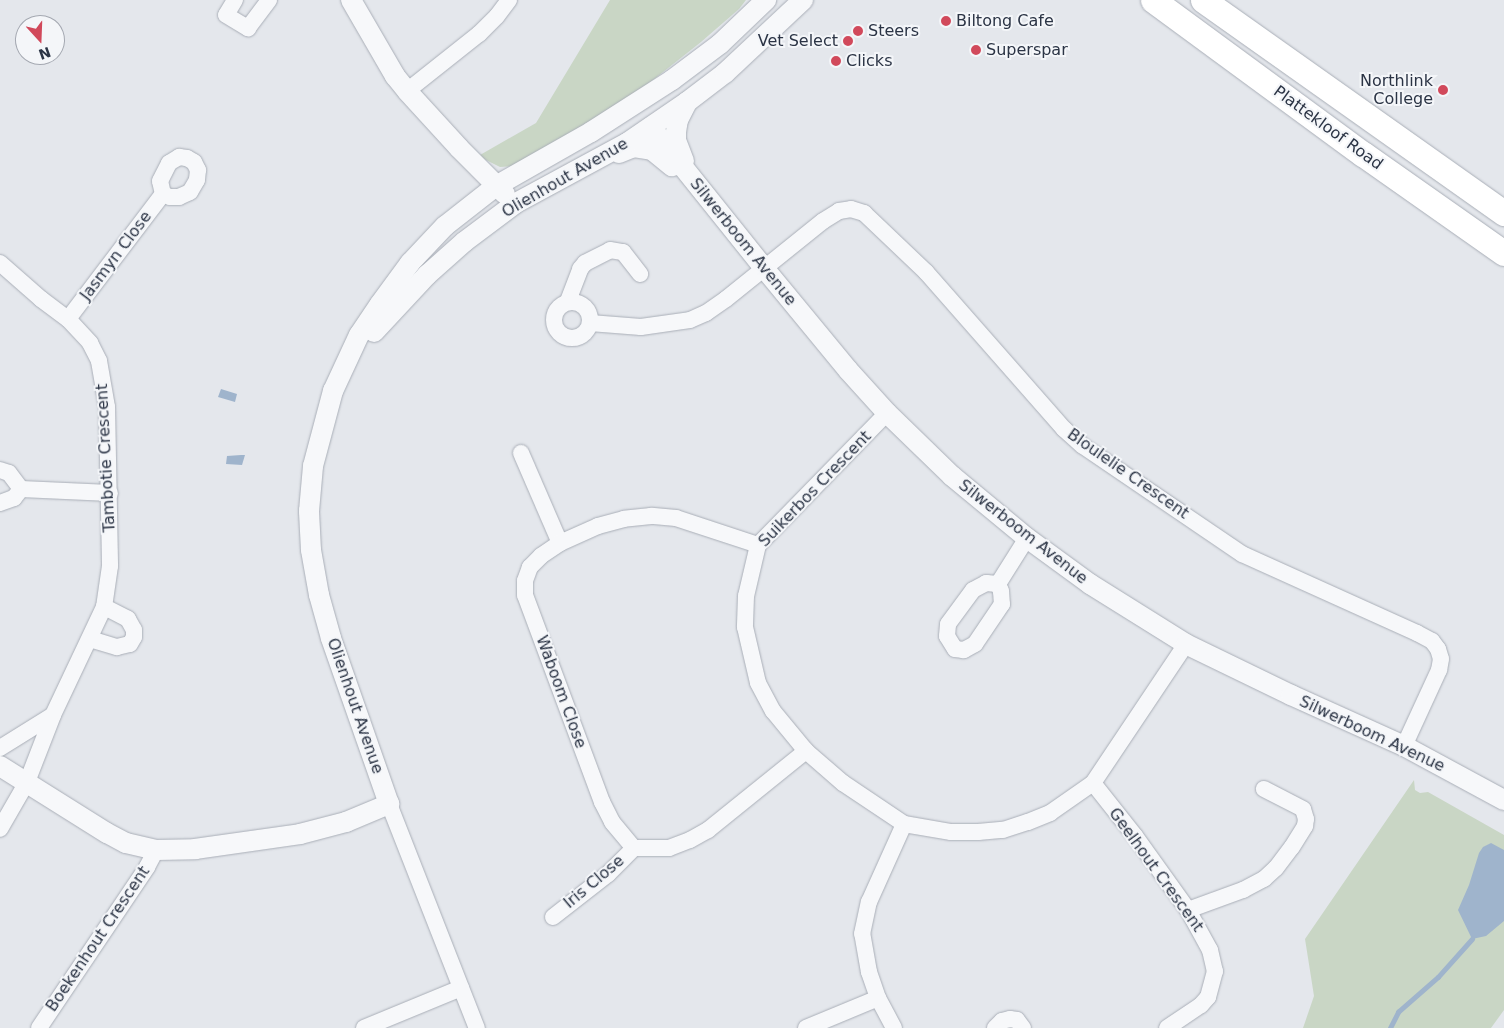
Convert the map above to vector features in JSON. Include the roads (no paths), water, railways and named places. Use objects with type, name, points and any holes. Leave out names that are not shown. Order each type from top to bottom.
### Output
[{"type":"main road","name":"Plattekloof Road","points":[[1153,0],[1363,154],[1504,254]]},
{"type":"main road","name":"Plattekloof Road","points":[[1203,0],[1504,213]]},
{"type":"street","points":[[235,0],[226,15],[248,28],[269,0]]},
{"type":"street","points":[[351,0],[395,76],[407,92],[496,186],[516,203]]},
{"type":"street","points":[[407,92],[479,34],[497,16],[509,0]]},
{"type":"street","name":"Olienhout Avenue","points":[[476,1028],[389,804],[330,638],[319,594],[311,550],[309,511],[313,466],[333,391],[359,335],[410,263],[445,226],[496,186],[633,107],[672,80],[720,44],[766,0]]},
{"type":"street","name":"Olienhout Avenue","points":[[342,373],[389,315],[464,242],[516,203],[591,163],[651,127],[687,102],[725,73],[803,0]]},
{"type":"street","points":[[559,150],[572,148],[622,128],[637,125],[651,127],[656,103],[672,80]]},
{"type":"street","points":[[687,102],[678,120],[676,140],[689,176]]},
{"type":"street","name":"Silwerboom Avenue","points":[[651,127],[848,370],[888,414],[952,476],[1027,538],[1090,584],[1186,644],[1291,696],[1404,746],[1504,800]]},
{"type":"street","points":[[591,163],[627,149],[641,148],[652,150],[674,168],[689,176]]},
{"type":"street","name":"Jasmyn Close","points":[[68,319],[163,194]]},
{"type":"street","name":"Bloulelie Crescent","points":[[590,322],[641,327],[690,320],[706,313],[726,299],[823,220],[839,211],[851,209],[864,213],[926,272],[1064,429],[1083,446],[1242,554],[1417,632],[1432,641],[1438,649],[1441,659],[1439,670],[1404,746]]},
{"type":"street","points":[[568,301],[580,269],[585,263],[610,250],[623,252],[640,274]]},
{"type":"street","name":"Tambotie Crescent","points":[[0,262],[41,299],[68,319],[90,342],[101,368],[107,407],[110,492],[110,566],[104,607],[53,714],[27,782],[0,829]]},
{"type":"street","points":[[568,301],[584,306],[590,316],[590,322],[584,333],[573,338],[562,336],[554,326],[554,314],[561,304],[568,301]]},
{"type":"street","name":"Suikerbos Crescent","points":[[888,414],[758,545],[746,596],[745,627],[758,683],[773,710],[806,751],[843,783],[904,824],[951,832],[1003,830],[1050,813],[1093,783],[1186,644]]},
{"type":"street","points":[[521,453],[560,543]]},
{"type":"street","points":[[0,470],[9,473],[21,489]]},
{"type":"street","points":[[21,489],[110,492]]},
{"type":"street","points":[[0,502],[14,498],[21,489]]},
{"type":"street","name":"Waboom Close","points":[[634,848],[612,822],[602,802],[525,595],[525,581],[530,567],[541,556],[560,543],[598,526],[624,519],[651,516],[676,518],[758,545]]},
{"type":"street","points":[[998,584],[1027,538]]},
{"type":"street","points":[[90,639],[117,647],[130,644],[134,637],[134,630],[128,619],[104,607]]},
{"type":"street","points":[[0,748],[53,714]]},
{"type":"street","points":[[634,848],[670,848],[708,830],[806,751]]},
{"type":"street","points":[[0,766],[107,833],[126,843],[156,850],[195,849],[300,834],[346,822],[389,804]]},
{"type":"street","name":"Geelhout Crescent","points":[[1093,783],[1135,836],[1188,910],[1208,944],[1215,971],[1212,986],[1201,1005],[1167,1028]]},
{"type":"street","points":[[1188,910],[1243,890],[1264,878],[1276,868],[1292,847],[1304,826],[1306,819],[1303,809],[1264,789]]},
{"type":"street","points":[[894,1028],[878,998],[864,956],[864,919],[869,902],[904,824]]},
{"type":"street","name":"Iris Close","points":[[553,917],[608,874],[634,848]]},
{"type":"street","name":"Boekenhout Crescent","points":[[39,1028],[147,867],[156,850]]},
{"type":"street","points":[[364,1028],[461,988]]},
{"type":"street","points":[[806,1028],[878,998]]},
{"type":"street","points":[[995,1028],[1002,1021],[1010,1019],[1017,1020],[1023,1028]]},
{"type":"water","points":[[221,389],[237,394],[235,402],[218,397]]},
{"type":"water","points":[[245,455],[242,465],[226,464],[227,456]]},
{"type":"water","points":[[1491,843],[1504,850],[1504,921],[1486,936],[1472,939],[1458,910],[1469,885],[1479,853],[1483,847]]},
{"type":"waterway","points":[[1390,1028],[1398,1012],[1438,977],[1472,939]]},
{"type":"place","name":"Biltong Cafe","points":[[946,21]]},
{"type":"place","name":"Steers","points":[[858,31]]},
{"type":"place","name":"Vet Select","points":[[848,41]]},
{"type":"place","name":"Superspar","points":[[976,50]]},
{"type":"place","name":"Clicks","points":[[836,61]]},
{"type":"place","name":"Northlink College","points":[[1443,90]]}]
